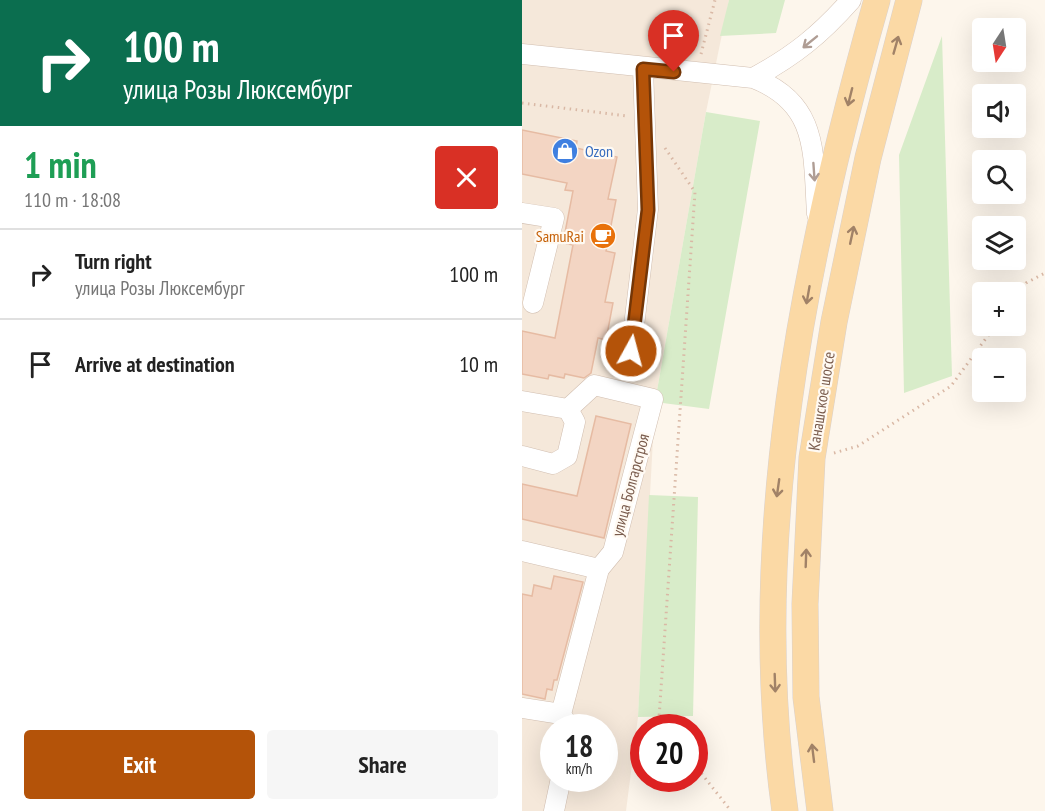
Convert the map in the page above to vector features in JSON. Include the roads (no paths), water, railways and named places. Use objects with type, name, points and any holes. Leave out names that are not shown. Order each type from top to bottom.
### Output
[{"type":"main road","name":"Канашское шоссе","points":[[785,811],[778,760],[772,625],[776,504],[793,384],[818,238],[851,94],[877,0]]},
{"type":"main road","name":"Канашское шоссе","points":[[820,811],[806,697],[805,604],[812,458],[834,322],[858,205],[893,55],[909,0]]},
{"type":"street","points":[[753,78],[789,59],[824,31],[851,0]]},
{"type":"street","points":[[522,54],[643,69],[753,78],[784,93],[802,115],[813,161],[818,238]]},
{"type":"street","points":[[631,351],[648,210],[643,69]]},
{"type":"street","points":[[522,213],[554,218],[533,303]]},
{"type":"street","name":"улица Болгарстроя","points":[[567,714],[599,569],[613,552],[653,399],[594,385],[568,409]]},
{"type":"street","points":[[522,400],[568,409],[575,422],[567,456],[553,464],[522,456]]},
{"type":"street","points":[[522,551],[599,569]]},
{"type":"street","points":[[522,708],[542,714]]},
{"type":"street","points":[[554,811],[558,792]]},
{"type":"place","name":"Ozon","points":[[565,151]]},
{"type":"place","name":"SamuRai","points":[[603,236]]}]
